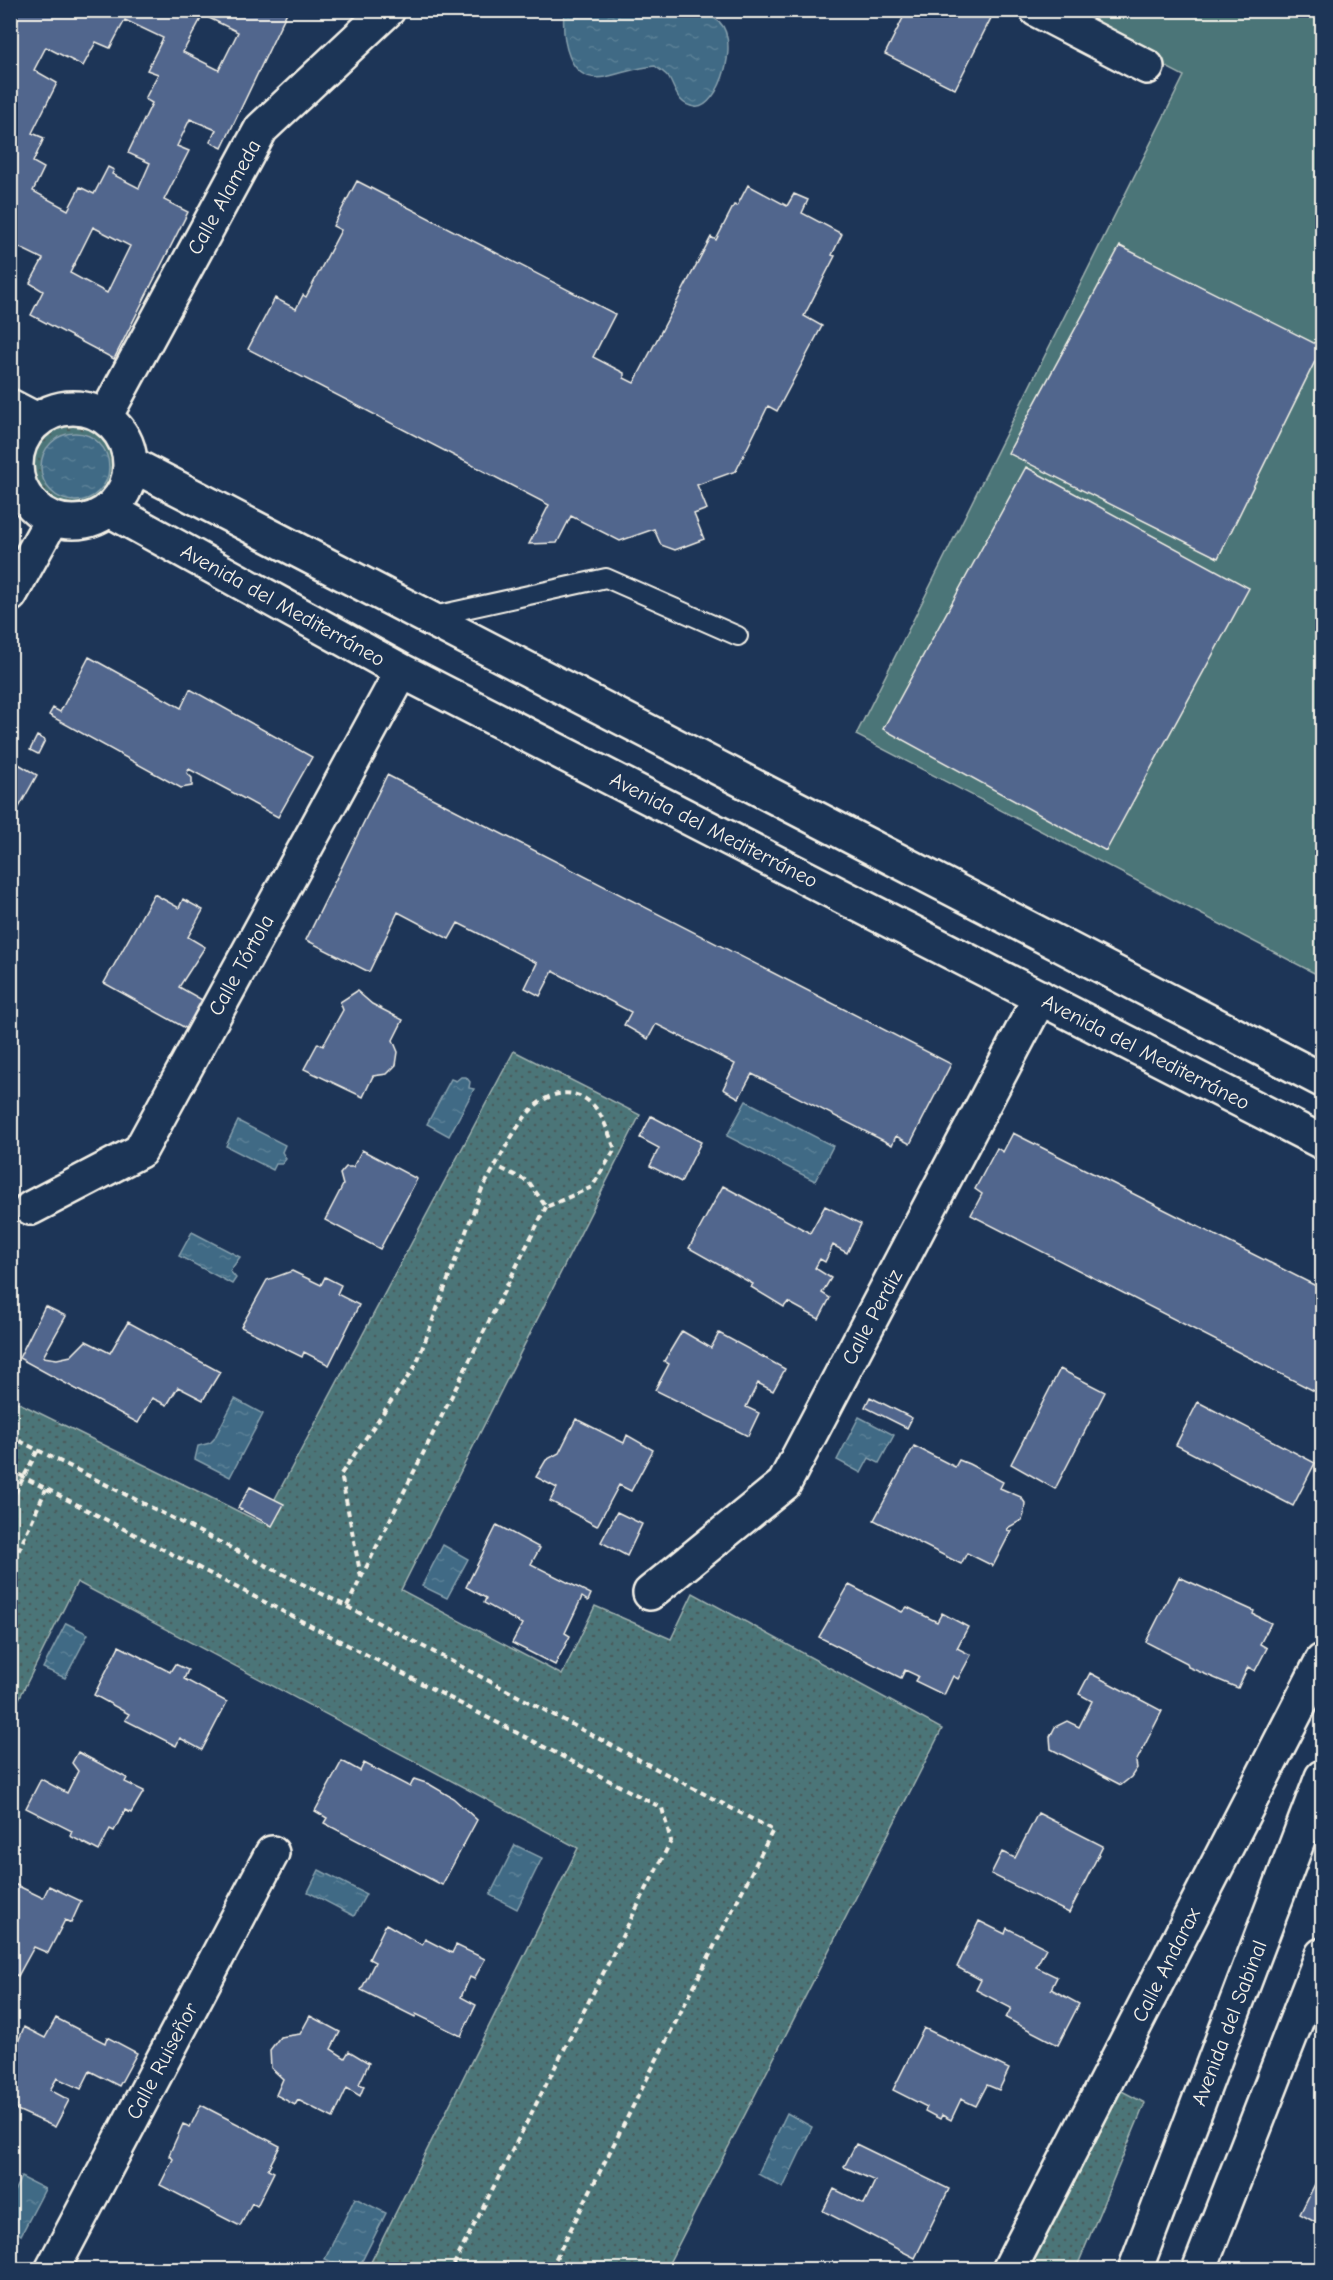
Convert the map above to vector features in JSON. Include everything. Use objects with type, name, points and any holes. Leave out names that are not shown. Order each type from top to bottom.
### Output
[{"type":"street","name":"Calle Alameda","points":[[105,417],[261,129],[388,10]]},
{"type":"street","points":[[1037,10],[1147,67]]},
{"type":"street","points":[[71,408],[89,410],[105,417],[123,437],[131,464],[125,489],[110,510],[82,522],[52,519],[36,509],[24,494],[14,475],[19,445],[27,431],[24,413],[71,408]]},
{"type":"street","points":[[131,464],[1323,1080]]},
{"type":"street","name":"Avenida del Mediterráneo","points":[[110,510],[402,671],[1323,1142]]},
{"type":"street","points":[[10,595],[52,519]]},
{"type":"street","name":"Calle Tórtola","points":[[31,1208],[140,1151],[402,671]]},
{"type":"street","name":"Calle Perdiz","points":[[650,1593],[784,1484],[1040,998]]},
{"type":"street","name":"Calle Andarax","points":[[1009,2270],[1323,1661]]},
{"type":"street","name":"Avenida del Sabinal","points":[[1135,2270],[1323,1777]]},
{"type":"street","name":"Calle Ruiseñor","points":[[52,2270],[272,1853]]},
{"type":"street","points":[[1199,2270],[1323,1955]]},
{"type":"lane","points":[[428,617],[606,578],[738,636]]},
{"type":"path","points":[[346,1606],[361,1577],[546,1207],[592,1187],[615,1149],[597,1110],[578,1094],[556,1092],[531,1109],[482,1189],[416,1365],[341,1474],[361,1577]]},
{"type":"path","points":[[496,1166],[528,1182],[546,1207]]},
{"type":"path","points":[[10,1436],[346,1606],[773,1830],[550,2270]]},
{"type":"path","points":[[10,1503],[38,1450]]},
{"type":"path","points":[[10,1470],[662,1808],[671,1841],[451,2270]]},
{"type":"path","points":[[10,1570],[46,1489]]},
{"type":"green space","points":[[1058,11],[1322,11],[1322,977],[856,735],[1184,76]]},
{"type":"green space","points":[[74,418],[92,422],[108,432],[118,448],[122,466],[118,484],[108,500],[92,510],[74,514],[56,510],[40,500],[30,484],[26,466],[30,448],[40,432],[56,422]]},
{"type":"green space","points":[[514,1051],[640,1115],[401,1590],[562,1675],[595,1606],[671,1639],[693,1593],[942,1729],[666,2269],[367,2270],[578,1848],[77,1582],[11,1715],[11,1399],[262,1523]]},
{"type":"green space","points":[[1116,2088],[1145,2103],[1076,2269],[1027,2270]]},
{"type":"water","points":[[564,11],[649,11],[666,15],[703,14],[714,18],[723,27],[727,39],[728,54],[719,85],[704,105],[695,107],[681,100],[668,76],[655,66],[605,77],[592,77],[582,73],[575,66],[566,46]]},
{"type":"water","points":[[75,433],[88,436],[99,443],[106,454],[109,467],[106,480],[99,491],[88,498],[75,501],[62,498],[51,491],[44,480],[41,467],[44,454],[51,443],[62,436]]},
{"type":"water","points":[[461,1077],[466,1077],[470,1082],[469,1088],[474,1089],[449,1136],[427,1124],[451,1079],[456,1081]]},
{"type":"water","points":[[746,1101],[833,1146],[815,1181],[727,1136]]},
{"type":"water","points":[[238,1121],[285,1145],[282,1152],[286,1159],[282,1164],[276,1164],[273,1170],[226,1146]]},
{"type":"water","points":[[192,1232],[240,1257],[230,1271],[236,1278],[232,1284],[179,1256]]},
{"type":"water","points":[[235,1399],[263,1414],[230,1477],[195,1459],[198,1446],[210,1443],[214,1439]]},
{"type":"water","points":[[859,1417],[894,1435],[879,1463],[869,1458],[861,1473],[837,1460]]},
{"type":"water","points":[[443,1545],[468,1559],[447,1598],[422,1586]]},
{"type":"water","points":[[66,1623],[88,1634],[65,1678],[43,1668]]},
{"type":"water","points":[[515,1845],[542,1858],[517,1909],[490,1895]]},
{"type":"water","points":[[319,1870],[366,1894],[354,1916],[308,1892]]},
{"type":"water","points":[[787,2113],[812,2127],[783,2188],[758,2174]]},
{"type":"water","points":[[21,2177],[45,2189],[21,2235],[17,2232],[11,2236],[11,2198]]},
{"type":"water","points":[[355,2198],[386,2213],[358,2269],[347,2269],[325,2259]]},
{"type":"building","points":[[10,10],[288,10],[222,148],[210,142],[216,130],[190,119],[177,146],[189,151],[164,200],[188,212],[114,359],[31,315],[43,291],[30,283],[43,259],[10,243]],"holes":[[[203,15],[238,32],[219,70],[183,52]],[[125,20],[163,38],[147,70],[158,74],[145,99],[152,103],[128,153],[150,163],[139,188],[112,174],[114,170],[108,167],[94,194],[80,187],[68,210],[33,191],[44,168],[33,162],[44,138],[32,133],[57,83],[34,70],[46,47],[83,66],[96,42],[110,48]],[[93,227],[130,246],[107,293],[70,273]]]},
{"type":"building","points":[[907,10],[976,10],[991,18],[955,89],[885,54]]},
{"type":"building","points":[[357,181],[615,314],[593,357],[624,373],[624,378],[634,383],[711,237],[716,240],[734,205],[737,206],[748,185],[787,206],[794,194],[808,200],[802,213],[842,234],[832,255],[835,256],[804,316],[822,326],[777,411],[768,406],[736,471],[697,485],[707,509],[694,514],[704,539],[675,550],[661,545],[654,529],[620,541],[571,516],[557,543],[529,544],[549,505],[248,349],[275,298],[296,309],[303,295],[306,297],[341,230],[333,226]]},
{"type":"building","points":[[1120,246],[1322,347],[1218,558],[1008,453]]},
{"type":"building","points":[[1026,467],[1249,588],[1106,851],[883,729]]},
{"type":"building","points":[[89,657],[181,708],[190,689],[312,757],[278,817],[189,769],[187,773],[192,778],[192,786],[181,788],[49,715],[53,708],[60,712]]},
{"type":"building","points":[[37,736],[45,740],[38,754],[30,750]]},
{"type":"building","points":[[10,759],[37,775],[13,818],[10,817]]},
{"type":"building","points":[[387,775],[951,1064],[910,1144],[896,1136],[892,1145],[752,1074],[739,1098],[723,1089],[735,1064],[656,1024],[648,1039],[624,1025],[631,1012],[553,971],[540,996],[525,988],[537,963],[458,923],[449,939],[398,912],[369,972],[306,940]]},
{"type":"building","points":[[154,894],[179,908],[183,899],[203,910],[188,937],[205,947],[179,987],[204,1001],[189,1030],[104,983]]},
{"type":"building","points":[[357,991],[372,1004],[403,1020],[393,1040],[398,1052],[396,1065],[387,1074],[373,1076],[363,1097],[304,1069],[318,1043],[323,1046],[343,1010],[340,1002]]},
{"type":"building","points":[[651,1116],[701,1142],[681,1182],[650,1166],[659,1148],[640,1138]]},
{"type":"building","points":[[1013,1133],[1322,1289],[1322,1395],[971,1215],[982,1194],[975,1189],[997,1148],[1003,1152]]},
{"type":"building","points":[[362,1150],[417,1179],[380,1249],[325,1220],[343,1185],[340,1174],[346,1167],[353,1167]]},
{"type":"building","points":[[723,1186],[810,1233],[825,1206],[861,1224],[847,1253],[833,1245],[825,1262],[820,1259],[815,1268],[831,1278],[822,1293],[830,1298],[819,1319],[788,1302],[784,1307],[751,1287],[753,1284],[689,1248]]},
{"type":"building","points":[[292,1271],[321,1285],[325,1277],[341,1285],[337,1294],[359,1305],[329,1365],[304,1352],[302,1357],[241,1327],[267,1280]]},
{"type":"building","points":[[45,1306],[66,1316],[43,1357],[57,1359],[71,1356],[86,1341],[110,1353],[128,1322],[220,1372],[203,1400],[178,1387],[167,1405],[152,1398],[138,1423],[19,1358]]},
{"type":"building","points":[[682,1331],[711,1348],[719,1333],[785,1369],[773,1391],[758,1383],[746,1407],[759,1413],[748,1436],[655,1390],[669,1364],[664,1361]]},
{"type":"building","points":[[1060,1369],[1105,1392],[1055,1489],[1011,1464]]},
{"type":"building","points":[[870,1397],[912,1418],[907,1428],[865,1407]]},
{"type":"building","points":[[1198,1402],[1315,1463],[1293,1506],[1176,1445]]},
{"type":"building","points":[[576,1419],[624,1443],[627,1435],[653,1450],[631,1491],[619,1485],[597,1526],[550,1501],[557,1488],[536,1477],[546,1460],[559,1453]]},
{"type":"building","points":[[914,1446],[955,1467],[959,1460],[969,1464],[1003,1482],[1000,1488],[1021,1497],[1025,1503],[1022,1520],[1007,1530],[1011,1531],[993,1566],[967,1553],[961,1564],[874,1520]]},
{"type":"building","points":[[250,1487],[284,1504],[272,1526],[238,1508]]},
{"type":"building","points":[[617,1512],[642,1524],[627,1556],[601,1542]]},
{"type":"building","points":[[497,1525],[540,1548],[531,1564],[591,1594],[588,1601],[582,1597],[565,1633],[570,1636],[555,1665],[512,1643],[522,1624],[484,1603],[486,1598],[466,1587]]},
{"type":"building","points":[[1179,1577],[1254,1611],[1253,1614],[1271,1623],[1260,1644],[1267,1648],[1255,1671],[1248,1667],[1238,1688],[1188,1667],[1187,1663],[1146,1642]]},
{"type":"building","points":[[849,1585],[902,1612],[907,1607],[937,1622],[942,1613],[968,1627],[957,1648],[971,1655],[958,1679],[953,1676],[944,1695],[915,1681],[918,1676],[905,1670],[901,1678],[819,1637]]},
{"type":"building","points":[[119,1646],[170,1672],[175,1664],[188,1670],[184,1679],[227,1702],[202,1750],[180,1738],[176,1746],[125,1720],[129,1714],[94,1695]]},
{"type":"building","points":[[1090,1673],[1162,1711],[1136,1762],[1137,1768],[1121,1785],[1051,1749],[1050,1737],[1055,1727],[1067,1721],[1079,1727],[1092,1701],[1079,1694]]},
{"type":"building","points":[[78,1752],[127,1778],[125,1782],[144,1791],[131,1813],[125,1810],[114,1831],[110,1829],[99,1851],[70,1836],[72,1831],[26,1808],[41,1779],[67,1793],[78,1771],[72,1763]]},
{"type":"building","points":[[342,1761],[360,1771],[364,1763],[410,1787],[414,1779],[429,1784],[453,1798],[477,1820],[442,1885],[324,1823],[327,1818],[315,1811]]},
{"type":"building","points":[[1038,1813],[1103,1846],[1069,1913],[991,1874],[1002,1852],[1015,1858]]},
{"type":"building","points":[[10,1882],[43,1898],[49,1886],[81,1901],[71,1923],[65,1920],[48,1953],[34,1947],[18,1976],[10,1972]]},
{"type":"building","points":[[979,1921],[1005,1934],[1007,1928],[1046,1948],[1036,1967],[1057,1977],[1051,1989],[1079,2004],[1058,2045],[1006,2018],[1011,2008],[976,1990],[981,1980],[957,1967]]},
{"type":"building","points":[[386,1924],[422,1945],[425,1939],[452,1953],[456,1945],[485,1959],[474,1979],[470,1977],[461,1997],[476,2005],[461,2036],[416,2014],[415,2017],[361,1990],[375,1962],[369,1959]]},
{"type":"building","points":[[310,2016],[340,2032],[331,2049],[345,2058],[349,2051],[369,2063],[359,2084],[364,2086],[360,2096],[347,2088],[333,2118],[298,2100],[295,2105],[276,2095],[283,2079],[271,2068],[270,2050],[280,2037],[300,2034]]},
{"type":"building","points":[[56,2018],[105,2043],[107,2037],[137,2053],[119,2086],[90,2071],[81,2089],[57,2078],[50,2090],[69,2100],[55,2127],[15,2109],[17,2106],[10,2103],[10,2039],[18,2042],[24,2027],[45,2038]]},
{"type":"building","points":[[924,2028],[1009,2069],[999,2090],[987,2085],[976,2106],[961,2099],[951,2120],[942,2115],[940,2119],[925,2111],[927,2107],[893,2090]]},
{"type":"building","points":[[201,2105],[280,2146],[268,2169],[274,2172],[257,2206],[252,2203],[240,2226],[160,2185],[173,2159],[169,2155],[183,2124],[190,2127]]},
{"type":"building","points":[[856,2144],[949,2189],[915,2258],[823,2211],[834,2189],[864,2204],[875,2181],[844,2167]]},
{"type":"building","points":[[1322,2170],[1322,2226],[1300,2214]]}]
